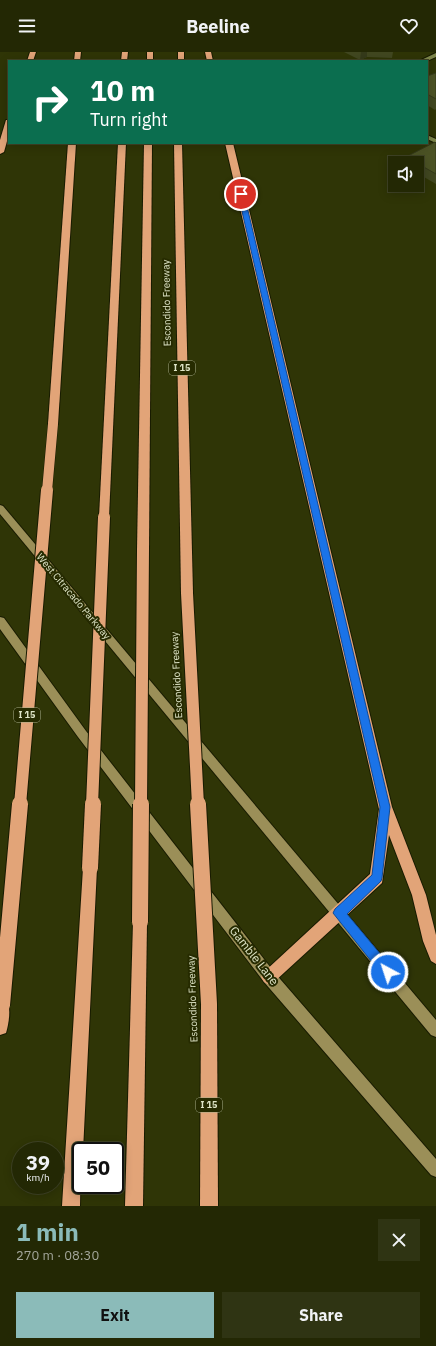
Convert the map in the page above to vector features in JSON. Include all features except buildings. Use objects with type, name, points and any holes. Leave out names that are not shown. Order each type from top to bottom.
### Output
[{"type":"highway","points":[[0,152],[8,125]]},
{"type":"highway","name":"I 15","points":[[0,1026],[53,424],[72,144]]},
{"type":"highway","points":[[71,1206],[90,868],[104,517],[122,144]]},
{"type":"highway","points":[[134,1206],[140,922],[148,144]]},
{"type":"highway","points":[[172,144],[178,161]]},
{"type":"highway","name":"Escondido Freeway","points":[[178,144],[187,594],[209,1004],[208,1206]]},
{"type":"highway","points":[[229,144],[385,807],[419,895],[430,940],[436,956]]},
{"type":"highway","points":[[270,977],[377,878],[385,807]]},
{"type":"main road","name":"West Citracado Parkway","points":[[0,508],[339,913]]},
{"type":"main road","name":"Gamble Lane","points":[[0,621],[82,734],[270,977],[436,1170]]},
{"type":"main road","points":[[339,913],[436,1030]]},
{"type":"lane","points":[[424,60],[436,55]]},
{"type":"route","points":[[241,194],[385,807],[377,878],[339,913],[388,972]]}]
